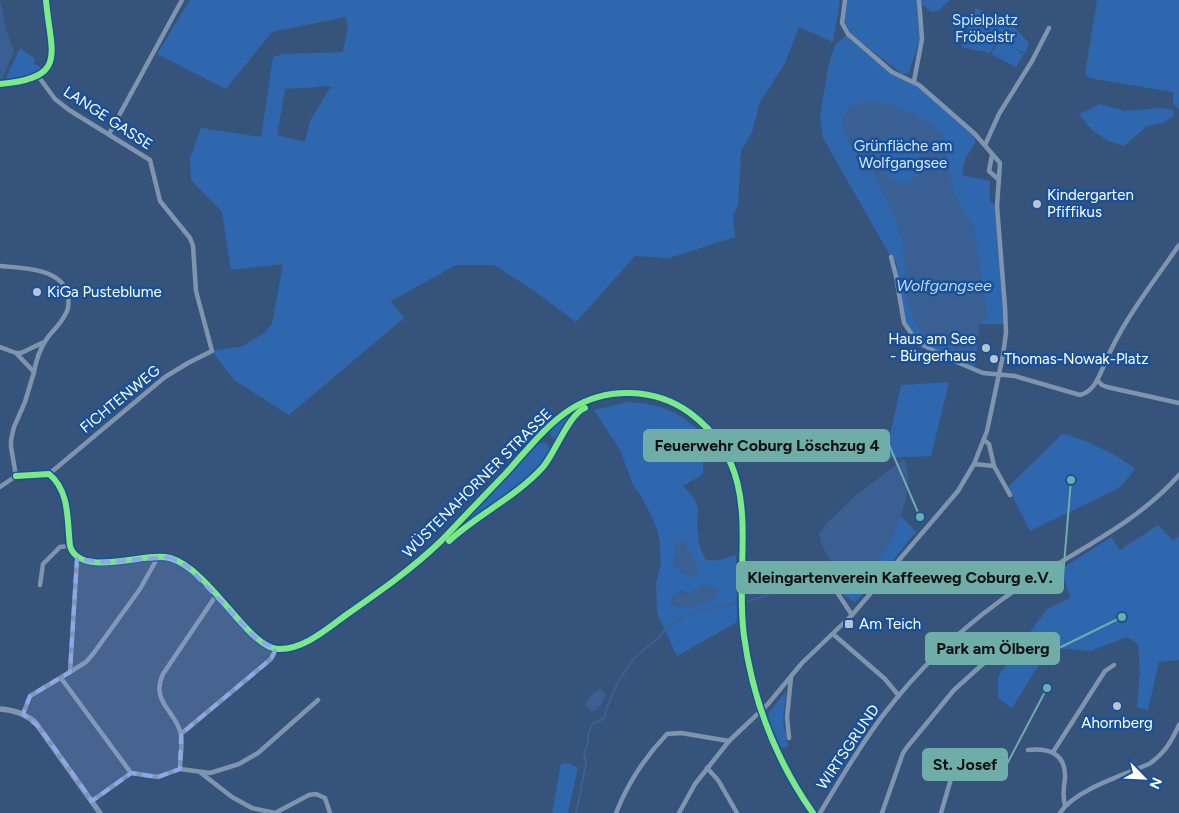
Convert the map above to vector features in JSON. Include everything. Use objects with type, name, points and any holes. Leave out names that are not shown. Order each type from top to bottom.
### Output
[{"type":"street","points":[[0,84],[22,82],[38,76],[49,64],[53,52],[46,0]]},
{"type":"street","points":[[109,134],[182,0]]},
{"type":"street","points":[[678,813],[695,784],[729,741],[768,704],[816,648],[852,615],[958,491],[974,464],[984,440],[1003,355],[1006,318],[997,206],[1000,163],[961,121],[914,81],[892,72],[848,34],[842,23],[845,0]]},
{"type":"street","points":[[914,81],[922,39],[919,0]]},
{"type":"street","points":[[984,145],[998,114],[1032,61],[1049,28]]},
{"type":"street","name":"LANGE GASSE","points":[[38,76],[55,99],[68,110],[150,160],[160,201],[190,238],[193,246],[198,298],[212,350]]},
{"type":"street","points":[[992,155],[989,171],[998,179]]},
{"type":"street","points":[[891,257],[898,283],[904,323],[913,336],[923,344],[947,358],[983,373],[1015,376],[1080,395],[1090,390],[1098,380],[1110,351],[1130,315],[1179,245]]},
{"type":"street","points":[[0,266],[41,272],[56,278],[63,283],[68,297],[68,311],[60,324],[45,341],[27,396],[14,427],[11,447],[16,476]]},
{"type":"street","points":[[0,347],[21,353],[45,341]]},
{"type":"street","name":"FICHTENWEG","points":[[49,474],[165,377],[212,350]]},
{"type":"street","points":[[16,353],[34,372]]},
{"type":"street","points":[[1098,380],[1107,387],[1179,403]]},
{"type":"street","name":"WÜSTENAHORNER STRASSE","points":[[276,649],[287,649],[299,645],[326,629],[425,556],[548,428],[571,409],[594,398],[608,394],[632,393],[653,396],[666,400],[688,412],[711,431],[725,451],[732,466],[739,488],[742,509],[742,614],[754,690],[760,712],[786,769],[813,813]]},
{"type":"street","points":[[984,440],[989,444],[994,466],[1010,495]]},
{"type":"street","points":[[974,464],[994,466]]},
{"type":"street","points":[[0,487],[16,476],[49,474],[60,485],[65,498],[70,546],[72,553],[78,558],[103,562],[120,562],[168,557],[188,566],[217,594],[257,639],[276,649],[270,659],[181,734]]},
{"type":"street","name":"WIRTSGRUND","points":[[820,813],[873,730],[932,658],[1001,600],[1138,513],[1179,476]]},
{"type":"street","points":[[40,585],[43,564],[60,547],[70,546]]},
{"type":"street","points":[[23,714],[30,696],[70,672],[93,654],[140,589],[158,557]]},
{"type":"street","points":[[70,672],[72,621],[78,558]]},
{"type":"street","points":[[828,580],[852,615]]},
{"type":"street","points":[[180,769],[181,734],[162,701],[159,692],[161,678],[217,594]]},
{"type":"street","name":"WIRTSGRUND","points":[[833,634],[885,679],[899,696]]},
{"type":"street","points":[[882,813],[903,753],[954,690],[995,654]]},
{"type":"street","points":[[1053,752],[1105,671],[1114,665]]},
{"type":"street","points":[[789,738],[787,717],[792,676]]},
{"type":"street","points":[[61,678],[131,773]]},
{"type":"street","points":[[92,802],[131,773],[158,777],[180,769],[200,772],[220,771],[239,764],[258,753],[318,700]]},
{"type":"street","points":[[0,709],[23,714],[40,728],[100,813]]},
{"type":"street","points":[[1060,813],[1065,805],[1076,797],[1149,764],[1160,756],[1168,747],[1179,725]]},
{"type":"street","points":[[616,813],[642,767],[668,734],[682,733],[729,741]]},
{"type":"street","points":[[1028,750],[1041,749],[1053,752],[1060,758],[1065,777],[1063,797],[1065,805]]},
{"type":"street","points":[[707,768],[718,780],[737,813]]},
{"type":"street","points":[[941,813],[953,772],[946,768]]},
{"type":"street","points":[[200,772],[242,804],[252,808],[275,813],[309,795],[316,794],[324,798],[330,813]]},
{"type":"highlighted area","points":[[168,557],[187,566],[257,639],[276,649],[271,659],[181,734],[180,769],[158,777],[131,773],[92,801],[40,728],[23,714],[30,696],[70,672],[77,559],[103,562]]},
{"type":"green space","points":[[190,0],[840,0],[833,42],[799,27],[785,63],[760,102],[752,132],[741,151],[738,205],[733,215],[735,237],[669,258],[635,256],[576,322],[533,290],[494,265],[456,265],[391,301],[404,318],[289,415],[234,380],[212,351],[243,346],[264,333],[272,324],[283,264],[231,270],[222,212],[191,180],[190,158],[201,128],[261,137],[273,57],[283,54],[343,52],[348,27],[346,17],[272,32],[226,89],[157,54]],"holes":[[[331,86],[310,121],[305,142],[277,135],[285,89]]]},
{"type":"green space","points":[[846,0],[917,0],[920,38],[909,73],[902,74],[852,35],[844,22]]},
{"type":"green space","points":[[922,0],[950,0],[938,11],[931,12],[922,4]]},
{"type":"green space","points":[[1097,0],[1179,0],[1179,110],[1173,103],[1173,92],[1089,78],[1085,73]]},
{"type":"green space","name":"Spielplatz Fröbelstr","points":[[976,8],[1012,25],[1029,43],[1025,53],[1005,43],[1024,54],[1016,67],[991,54],[999,40],[997,39],[990,53],[961,47]]},
{"type":"green space","name":"Grünfläche am Wolfgangsee","points":[[848,34],[892,72],[914,81],[975,134],[975,143],[965,159],[962,175],[990,181],[990,202],[997,206],[1006,324],[979,324],[975,367],[926,344],[910,329],[904,319],[896,261],[891,257],[823,138],[820,117],[828,68],[836,44]]},
{"type":"green space","points":[[20,48],[35,59],[33,63],[42,68],[35,75],[5,80]]},
{"type":"green space","points":[[1100,104],[1125,111],[1160,108],[1173,110],[1173,116],[1163,123],[1147,126],[1124,146],[1108,141],[1091,129],[1079,114]]},
{"type":"green space","points":[[949,382],[931,456],[885,458],[901,385]]},
{"type":"green space","points":[[627,402],[652,405],[668,410],[683,418],[697,429],[701,435],[703,474],[683,486],[694,498],[698,509],[697,528],[700,548],[705,559],[717,560],[736,555],[737,622],[677,656],[657,613],[656,583],[661,563],[659,536],[652,517],[633,485],[620,450],[594,410]],"holes":[[[685,546],[696,576],[681,572],[674,560],[677,555],[675,550]],[[697,588],[711,601],[670,605],[673,596],[681,591],[690,593]]]},
{"type":"green space","points":[[573,414],[560,438],[557,440],[551,436],[550,431],[561,421]]},
{"type":"green space","points":[[1062,434],[1100,448],[1135,469],[1117,489],[1030,531],[1008,487]]},
{"type":"green space","points":[[543,442],[547,444],[551,451],[535,471],[493,507],[489,505],[485,508],[487,510],[448,539],[537,445]]},
{"type":"green space","points":[[900,515],[916,532],[875,582],[855,602],[842,594],[844,581],[854,583],[877,561],[892,535]]},
{"type":"green space","points":[[1158,525],[1173,541],[1179,535],[1179,660],[1159,662],[1148,710],[1137,707],[1140,672],[1138,644],[1127,637],[1091,651],[1059,648],[1059,643],[1048,650],[1012,708],[998,698],[998,677],[1006,665],[1047,609],[1070,598],[1060,570],[1111,537],[1120,550]]},
{"type":"green space","points":[[786,691],[783,721],[788,747],[781,748],[768,718],[769,713]]},
{"type":"green space","points":[[569,763],[578,768],[568,813],[552,813],[561,764]]},
{"type":"water","points":[[0,0],[7,33],[14,51],[2,79],[0,79]]},
{"type":"water","name":"Wolfgangsee","points":[[871,101],[889,104],[919,116],[943,135],[954,193],[974,228],[988,316],[979,324],[973,352],[950,348],[928,337],[912,316],[905,287],[903,247],[897,225],[875,176],[849,142],[843,128],[844,116],[849,109],[857,104]],"holes":[[[889,136],[900,137],[909,141],[915,147],[920,154],[921,162],[920,170],[914,178],[905,184],[892,179],[884,171],[874,149],[881,140]]]},
{"type":"water","points":[[904,459],[908,482],[903,509],[893,535],[882,556],[869,571],[854,583],[844,581],[822,546],[819,534],[826,524],[857,494]]},
{"type":"water","points":[[685,540],[685,548],[690,551],[699,569],[696,576],[691,576],[675,568],[674,563],[677,556],[674,547]]},
{"type":"water","points":[[706,585],[713,586],[718,590],[712,600],[691,607],[679,608],[670,605],[671,600],[678,592],[690,593]]},
{"type":"water","points":[[599,689],[606,694],[601,704],[592,712],[585,705],[592,694]]},
{"type":"waterway","points":[[830,578],[844,581]]},
{"type":"waterway","points":[[745,602],[803,582],[824,579]]},
{"type":"waterway","points":[[576,813],[586,764],[584,753],[588,743],[588,734],[593,723],[604,719],[618,682],[634,658],[658,638],[669,625],[691,613],[737,603]]},
{"type":"cycle path","points":[[0,84],[22,81],[37,76],[46,68],[51,59],[52,48],[46,0]]},
{"type":"cycle path","points":[[16,476],[49,474],[56,481],[64,497],[68,516],[70,546],[76,556],[86,561],[100,562],[159,557],[170,558],[185,565],[200,577],[254,636],[266,645],[278,649],[296,646],[323,632],[419,561],[441,541],[545,430],[571,409],[600,396],[631,393],[647,395],[677,405],[690,413],[714,436],[730,461],[738,488],[742,516],[742,606],[744,636],[753,684],[777,751],[799,793],[813,813]]},
{"type":"cycle path","points":[[449,541],[532,478],[548,461],[573,418],[585,408]]},
{"type":"place","name":"Kindergarten Pfiffikus","points":[[1037,204]]},
{"type":"place","name":"KiGa Pusteblume","points":[[37,292]]},
{"type":"place","name":"Haus am See - Bürgerhaus","points":[[986,348]]},
{"type":"place","name":"Thomas-Nowak-Platz","points":[[994,359]]},
{"type":"place","name":"Kleingartenverein Kaffeeweg Coburg e.V.","points":[[1071,480]]},
{"type":"place","name":"Feuerwehr Coburg Löschzug 4","points":[[920,517]]},
{"type":"place","name":"Park am Ölberg","points":[[1122,617]]},
{"type":"place","name":"Am Teich","points":[[849,624]]},
{"type":"place","name":"St. Josef","points":[[1047,688]]},
{"type":"place","name":"Ahornberg","points":[[1117,706]]}]
